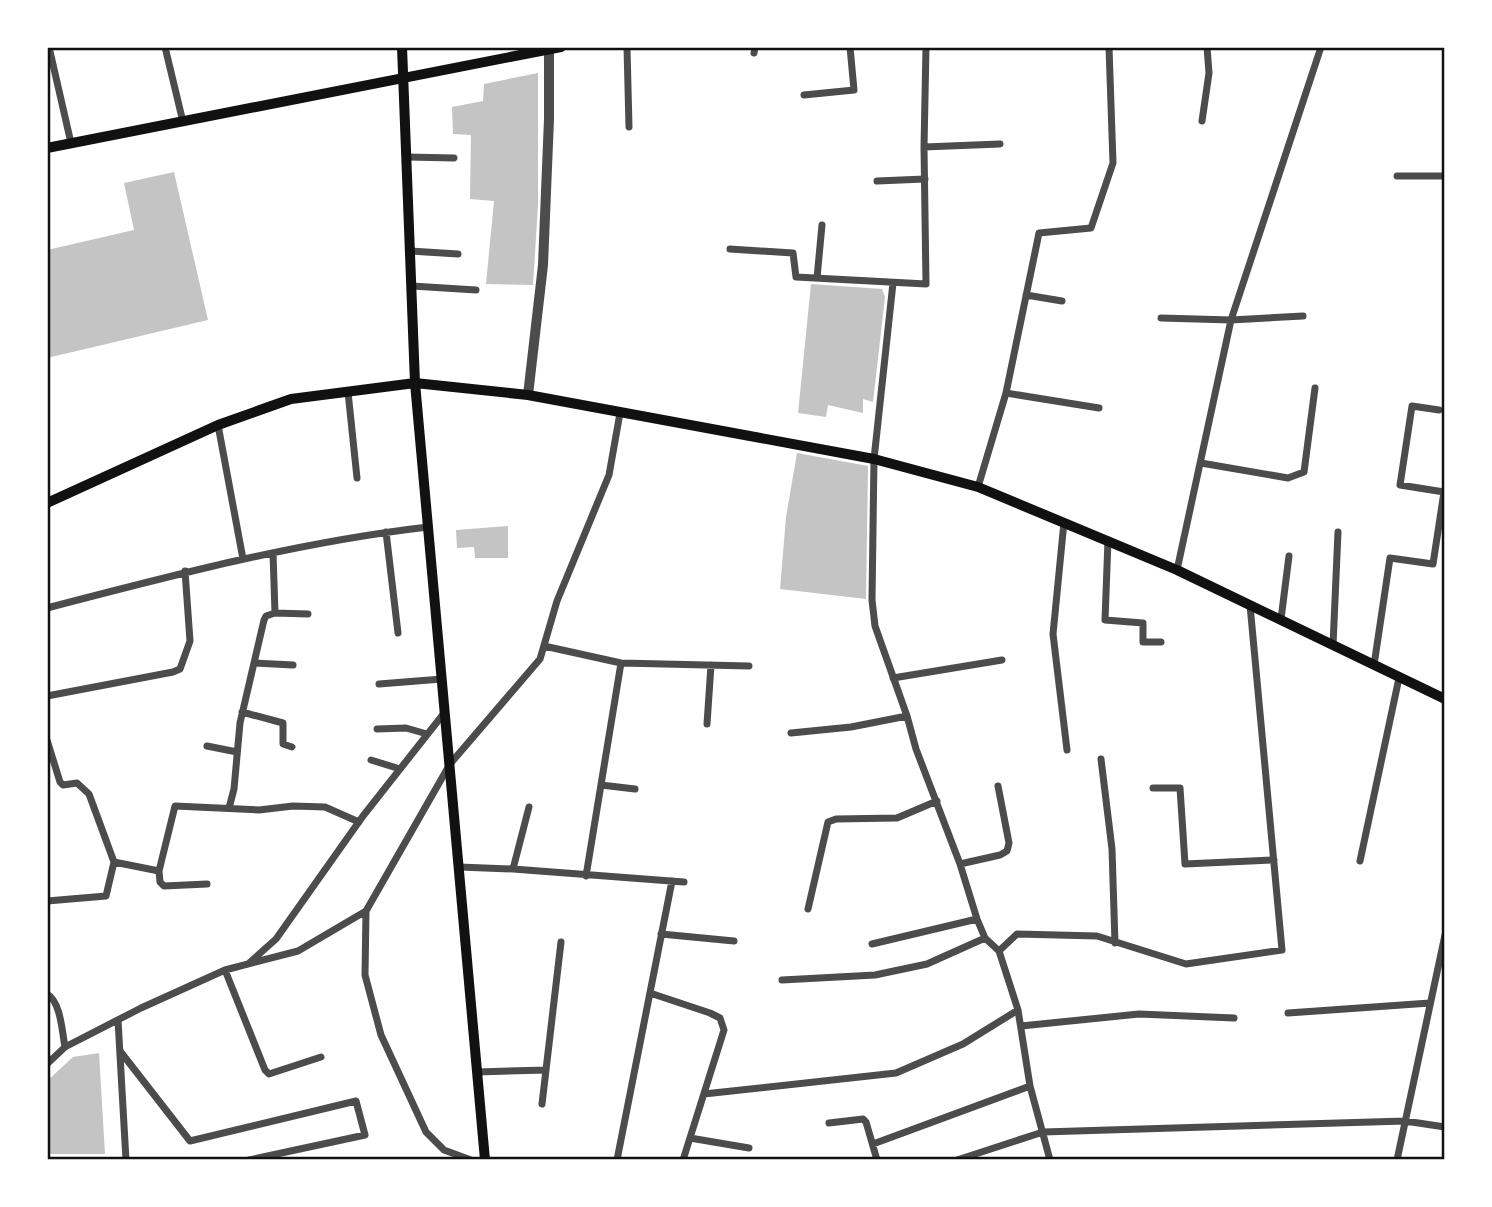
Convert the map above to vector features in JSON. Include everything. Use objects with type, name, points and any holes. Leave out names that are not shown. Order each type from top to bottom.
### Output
[{"type":"main road","points":[[402,47],[415,383],[485,1160]]},
{"type":"main road","points":[[47,148],[404,78],[517,52],[561,47]]},
{"type":"main road","points":[[47,503],[218,425],[291,399],[415,383],[528,395],[874,459],[978,487],[1177,570],[1445,699]]},
{"type":"street","points":[[49,47],[71,144]]},
{"type":"street","points":[[165,47],[183,122]]},
{"type":"street","points":[[627,47],[629,127]]},
{"type":"street","points":[[804,95],[854,90],[850,47]]},
{"type":"street","points":[[730,249],[793,253],[796,277],[926,284],[926,47]]},
{"type":"street","points":[[978,487],[1006,393],[1039,233],[1091,228],[1113,163],[1109,47]]},
{"type":"street","points":[[1202,121],[1209,73],[1206,47]]},
{"type":"street","points":[[1177,570],[1231,320],[1321,47]]},
{"type":"street","points":[[528,395],[542,265],[549,119],[549,50]]},
{"type":"street","points":[[924,147],[1000,144]]},
{"type":"street","points":[[407,157],[454,158]]},
{"type":"street","points":[[1397,176],[1445,176]]},
{"type":"street","points":[[877,181],[925,179]]},
{"type":"street","points":[[817,278],[822,225]]},
{"type":"street","points":[[410,251],[458,254]]},
{"type":"street","points":[[893,283],[874,459],[872,600],[875,626],[916,748],[961,864],[977,919],[985,938],[999,951],[1018,1010],[1030,1086],[1051,1160]]},
{"type":"street","points":[[412,286],[475,289]]},
{"type":"street","points":[[1026,295],[1062,300]]},
{"type":"street","points":[[1161,318],[1231,320],[1303,316]]},
{"type":"street","points":[[1201,463],[1288,478],[1304,472],[1315,388]]},
{"type":"street","points":[[348,392],[357,478]]},
{"type":"street","points":[[1006,393],[1099,408]]},
{"type":"street","points":[[1374,665],[1390,558],[1433,564],[1443,514],[1444,492],[1400,485],[1412,406],[1439,410]]},
{"type":"street","points":[[471,1160],[443,1150],[426,1132],[381,1035],[365,975],[366,911],[450,764],[540,659],[556,601],[608,475],[620,413]]},
{"type":"street","points":[[218,425],[243,559]]},
{"type":"street","points":[[1065,522],[1053,634],[1068,750]]},
{"type":"street","points":[[47,608],[186,571],[273,552],[428,527]]},
{"type":"street","points":[[386,532],[398,633]]},
{"type":"street","points":[[1333,645],[1338,532]]},
{"type":"street","points":[[1108,540],[1105,620],[1143,623],[1143,642],[1161,642]]},
{"type":"street","points":[[273,552],[275,613]]},
{"type":"street","points":[[1281,618],[1289,556]]},
{"type":"street","points":[[47,696],[173,673],[180,669],[190,642],[186,571]]},
{"type":"street","points":[[999,951],[1017,934],[1097,936],[1186,964],[1282,950],[1250,605]]},
{"type":"street","points":[[229,808],[234,789],[242,712],[264,620],[266,616],[275,613],[308,614]]},
{"type":"street","points":[[544,646],[621,663],[749,666]]},
{"type":"street","points":[[893,678],[1002,660]]},
{"type":"street","points":[[254,663],[293,665]]},
{"type":"street","points":[[586,876],[621,663]]},
{"type":"street","points":[[706,723],[711,665]]},
{"type":"street","points":[[1360,860],[1399,678]]},
{"type":"street","points":[[379,684],[442,679]]},
{"type":"street","points":[[242,712],[281,721],[284,725],[284,744],[292,747]]},
{"type":"street","points":[[248,964],[276,939],[359,822],[445,712]]},
{"type":"street","points":[[791,733],[851,727],[907,716]]},
{"type":"street","points":[[377,729],[406,728],[427,734]]},
{"type":"street","points":[[47,740],[60,782],[66,785],[77,783],[89,794],[114,862],[106,896],[47,901]]},
{"type":"street","points":[[207,746],[237,752]]},
{"type":"street","points":[[1101,759],[1112,849],[1115,943]]},
{"type":"street","points":[[371,760],[400,769]]},
{"type":"street","points":[[601,785],[635,789]]},
{"type":"street","points":[[961,864],[1007,851],[1009,843],[998,786]]},
{"type":"street","points":[[1153,789],[1180,788],[1185,864],[1274,860]]},
{"type":"street","points":[[808,909],[828,822],[836,819],[897,818],[937,801]]},
{"type":"street","points":[[208,884],[164,886],[160,882],[159,871],[175,806],[259,810],[293,806],[325,807],[359,822]]},
{"type":"street","points":[[513,869],[529,807]]},
{"type":"street","points":[[114,862],[159,871]]},
{"type":"street","points":[[459,867],[684,882]]},
{"type":"street","points":[[617,1160],[672,881]]},
{"type":"street","points":[[47,1064],[65,1047],[192,984],[225,971],[298,951],[366,911]]},
{"type":"street","points":[[872,944],[977,919]]},
{"type":"street","points":[[662,934],[734,941]]},
{"type":"street","points":[[1397,1160],[1445,935]]},
{"type":"street","points":[[782,979],[875,975],[927,964],[985,938]]},
{"type":"street","points":[[542,1104],[561,942]]},
{"type":"street","points":[[225,971],[268,1074],[321,1057]]},
{"type":"street","points":[[47,993],[53,997],[56,1004],[65,1047]]},
{"type":"street","points":[[650,993],[710,1013],[720,1018],[724,1030],[683,1160]]},
{"type":"street","points":[[1288,1013],[1430,1003]]},
{"type":"street","points":[[704,1094],[896,1073],[963,1044],[1018,1010]]},
{"type":"street","points":[[1021,1026],[1139,1014],[1234,1018]]},
{"type":"street","points":[[118,1020],[126,1160]]},
{"type":"street","points":[[120,1051],[190,1141],[356,1101],[365,1135],[249,1160]]},
{"type":"street","points":[[477,1072],[546,1070]]},
{"type":"street","points":[[873,1144],[1030,1086]]},
{"type":"street","points":[[829,1123],[863,1119],[869,1125],[877,1160]]},
{"type":"street","points":[[957,1160],[1043,1132],[1405,1121],[1445,1127]]},
{"type":"street","points":[[690,1138],[749,1148]]},
{"type":"building","points":[[538,73],[538,205],[533,285],[486,284],[494,201],[470,199],[471,135],[453,134],[452,107],[483,101],[484,84]]},
{"type":"building","points":[[174,172],[208,320],[47,358],[47,250],[134,230],[124,183]]},
{"type":"building","points":[[811,284],[882,289],[885,297],[873,402],[863,399],[863,413],[828,405],[826,417],[798,413]]},
{"type":"building","points":[[797,453],[868,466],[866,599],[780,589],[786,517]]},
{"type":"building","points":[[508,526],[508,558],[475,558],[474,547],[457,548],[456,530]]},
{"type":"building","points":[[99,1053],[105,1154],[47,1154],[47,1081],[73,1057]]}]
